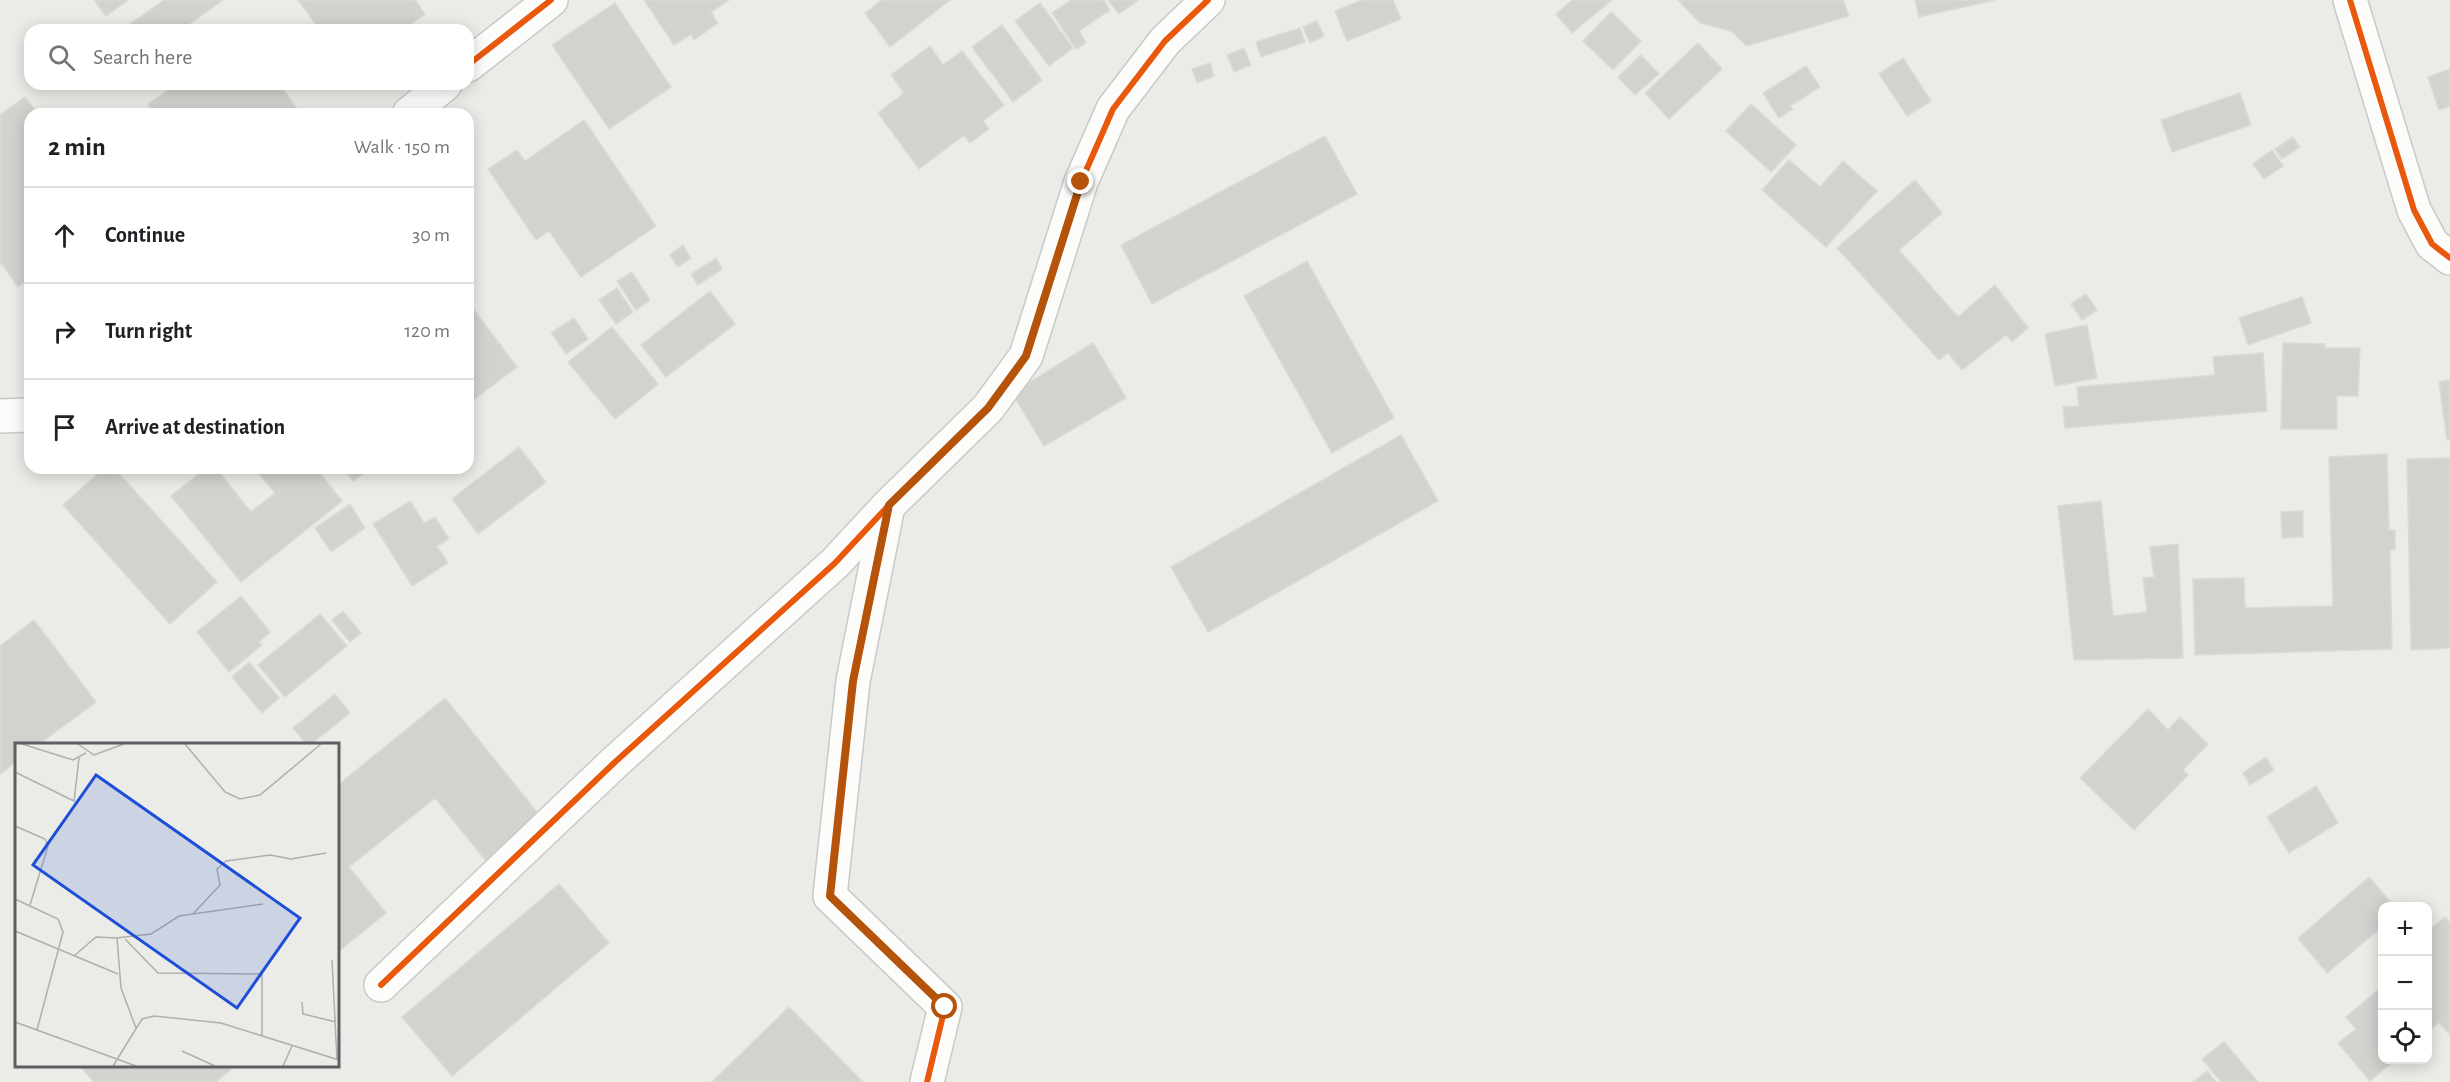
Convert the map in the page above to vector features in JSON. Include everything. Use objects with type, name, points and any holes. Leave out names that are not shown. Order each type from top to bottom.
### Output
[{"type":"street","points":[[474,60],[551,0]]},
{"type":"street","points":[[381,985],[614,763],[835,563],[889,505],[988,408],[1026,356],[1081,182],[1113,109],[1165,41],[1208,0]]},
{"type":"street","points":[[2350,0],[2414,210],[2432,244],[2450,258]]},
{"type":"street","points":[[416,108],[438,90]]},
{"type":"street","points":[[0,416],[24,415]]},
{"type":"street","points":[[889,505],[853,681],[830,896],[945,1007],[927,1082]]},
{"type":"building","points":[[94,0],[128,0],[106,16]]},
{"type":"building","points":[[164,0],[223,0],[189,24],[130,24]]},
{"type":"building","points":[[298,0],[415,0],[425,14],[411,24],[316,24]]},
{"type":"building","points":[[644,0],[729,0],[711,12],[718,23],[694,40],[691,34],[674,45]]},
{"type":"building","points":[[882,0],[950,0],[890,47],[865,13]]},
{"type":"building","points":[[1071,0],[1104,0],[1110,10],[1079,31],[1086,43],[1076,49],[1052,13]]},
{"type":"building","points":[[1108,0],[1138,0],[1119,14]]},
{"type":"building","points":[[1362,0],[1393,0],[1401,19],[1347,41],[1335,11]]},
{"type":"building","points":[[1572,0],[1612,0],[1572,33],[1556,14]]},
{"type":"building","points":[[1678,0],[1843,0],[1849,16],[1747,46],[1731,31],[1700,23]]},
{"type":"building","points":[[1915,0],[1995,0],[1919,17]]},
{"type":"building","points":[[615,3],[671,87],[609,129],[552,45]]},
{"type":"building","points":[[1040,3],[1073,48],[1049,66],[1015,21]]},
{"type":"building","points":[[1611,12],[1641,41],[1613,70],[1583,41]]},
{"type":"building","points":[[1317,21],[1324,36],[1310,43],[1303,27]]},
{"type":"building","points":[[1002,25],[1042,80],[1013,102],[972,47]]},
{"type":"building","points":[[1300,28],[1305,42],[1261,57],[1256,42]]},
{"type":"building","points":[[1698,43],[1722,69],[1669,119],[1645,93]]},
{"type":"building","points":[[930,46],[943,65],[962,51],[1004,105],[983,121],[989,129],[970,143],[964,135],[919,169],[878,113],[904,93],[891,75]]},
{"type":"building","points":[[1244,48],[1251,65],[1234,72],[1227,55]]},
{"type":"building","points":[[1641,55],[1659,74],[1635,95],[1618,77]]},
{"type":"building","points":[[1903,58],[1931,101],[1907,116],[1879,74]]},
{"type":"building","points":[[1210,63],[1214,76],[1197,83],[1192,69]]},
{"type":"building","points":[[1806,66],[1820,87],[1790,106],[1793,109],[1779,118],[1763,93]]},
{"type":"building","points":[[2450,69],[2450,106],[2439,110],[2428,77]]},
{"type":"building","points":[[168,90],[284,90],[296,108],[151,108],[148,104]]},
{"type":"building","points":[[2240,93],[2251,125],[2172,152],[2161,120]]},
{"type":"building","points":[[25,97],[33,108],[24,108],[24,282],[18,287],[2,264],[0,265],[0,115]]},
{"type":"building","points":[[1751,104],[1796,145],[1771,172],[1726,131]]},
{"type":"building","points":[[584,120],[656,226],[581,277],[549,231],[536,240],[488,169],[517,150],[525,161]]},
{"type":"building","points":[[1325,136],[1357,194],[1152,304],[1121,245]]},
{"type":"building","points":[[2293,137],[2300,147],[2282,159],[2275,149]]},
{"type":"building","points":[[2272,150],[2283,166],[2264,179],[2253,164]]},
{"type":"building","points":[[1789,160],[1820,187],[1843,161],[1877,191],[1826,247],[1762,190]]},
{"type":"building","points":[[1915,180],[1942,213],[1899,250],[1958,317],[1995,285],[2028,328],[2012,342],[2006,335],[1962,370],[1948,353],[1939,360],[1837,248]]},
{"type":"building","points":[[683,245],[691,258],[678,267],[670,255]]},
{"type":"building","points":[[716,258],[722,269],[698,285],[691,274]]},
{"type":"building","points":[[1307,261],[1394,418],[1332,453],[1244,296]]},
{"type":"building","points":[[632,272],[650,300],[636,310],[617,281]]},
{"type":"building","points":[[617,288],[633,312],[616,324],[599,300]]},
{"type":"building","points":[[710,291],[735,324],[666,377],[641,345]]},
{"type":"building","points":[[2086,294],[2097,310],[2082,320],[2071,304]]},
{"type":"building","points":[[2302,297],[2311,323],[2248,345],[2239,318]]},
{"type":"building","points":[[474,310],[517,367],[474,399]]},
{"type":"building","points":[[574,318],[588,339],[566,354],[551,333]]},
{"type":"building","points":[[2087,325],[2097,378],[2055,386],[2045,334]]},
{"type":"building","points":[[612,327],[658,384],[615,419],[568,362]]},
{"type":"building","points":[[1093,343],[1126,398],[1044,446],[1012,393]]},
{"type":"building","points":[[2283,343],[2325,344],[2325,348],[2360,348],[2358,396],[2337,396],[2337,429],[2281,429]]},
{"type":"building","points":[[2263,353],[2267,411],[2065,428],[2063,407],[2079,406],[2077,387],[2215,375],[2213,357]]},
{"type":"building","points":[[2450,380],[2450,439],[2447,440],[2439,382]]},
{"type":"building","points":[[1401,435],[1438,501],[1208,632],[1171,567]]},
{"type":"building","points":[[519,447],[546,482],[478,534],[452,499]]},
{"type":"building","points":[[2387,454],[2389,530],[2395,530],[2395,549],[2390,550],[2392,649],[2195,655],[2193,579],[2244,578],[2245,608],[2333,606],[2329,457]]},
{"type":"building","points":[[2450,458],[2450,648],[2411,650],[2407,459]]},
{"type":"building","points":[[97,474],[119,474],[217,582],[170,624],[63,505]]},
{"type":"building","points":[[198,474],[221,474],[251,512],[275,493],[259,474],[321,474],[342,501],[241,582],[171,496]]},
{"type":"building","points":[[348,474],[363,474],[353,481]]},
{"type":"building","points":[[410,501],[424,523],[435,517],[449,539],[437,546],[448,563],[412,586],[373,524]]},
{"type":"building","points":[[2101,501],[2113,616],[2147,612],[2143,578],[2154,577],[2150,547],[2178,544],[2183,658],[2074,660],[2058,506]]},
{"type":"building","points":[[350,504],[365,528],[331,552],[315,528]]},
{"type":"building","points":[[2303,511],[2303,537],[2282,538],[2281,512]]},
{"type":"building","points":[[241,596],[270,632],[259,642],[262,645],[229,672],[197,632]]},
{"type":"building","points":[[343,611],[361,633],[350,642],[332,620]]},
{"type":"building","points":[[320,614],[347,646],[285,697],[258,665]]},
{"type":"building","points":[[34,620],[96,702],[40,743],[15,743],[15,763],[0,774],[0,646]]},
{"type":"building","points":[[249,662],[279,698],[262,713],[232,677]]},
{"type":"building","points":[[335,694],[350,713],[312,743],[305,743],[293,728]]},
{"type":"building","points":[[445,698],[541,817],[486,861],[435,798],[349,867],[386,913],[339,951],[339,784]]},
{"type":"building","points":[[2148,709],[2168,730],[2180,717],[2208,744],[2183,770],[2188,775],[2134,830],[2080,778]]},
{"type":"building","points":[[2266,757],[2274,770],[2250,785],[2243,773]]},
{"type":"building","points":[[2316,786],[2338,823],[2289,853],[2267,817]]},
{"type":"building","points":[[2369,877],[2391,902],[2378,902],[2378,930],[2327,973],[2298,938]]},
{"type":"building","points":[[559,884],[609,943],[452,1076],[402,1017]]},
{"type":"building","points":[[2445,917],[2450,923],[2450,1035],[2439,1022],[2432,1028],[2432,928]]},
{"type":"building","points":[[2378,990],[2378,1064],[2390,1064],[2370,1081],[2338,1043],[2356,1029],[2346,1017]]},
{"type":"building","points":[[789,1007],[863,1082],[712,1082]]},
{"type":"building","points":[[2224,1042],[2258,1082],[2221,1082],[2202,1059]]},
{"type":"building","points":[[81,1067],[234,1067],[216,1082],[94,1082]]},
{"type":"building","points":[[2207,1071],[2216,1082],[2193,1082]]},
{"type":"cycle path","points":[[474,60],[551,0]]},
{"type":"cycle path","points":[[381,985],[614,763],[835,563],[889,505],[988,408],[1026,356],[1081,182],[1113,109],[1165,41],[1208,0]]},
{"type":"cycle path","points":[[2350,0],[2414,210],[2432,244],[2450,258]]},
{"type":"cycle path","points":[[888,507],[853,681],[830,896],[945,1007],[927,1082]]},
{"type":"route","points":[[945,1007],[830,896],[853,681],[889,505],[988,408],[1026,356],[1081,182]]}]
